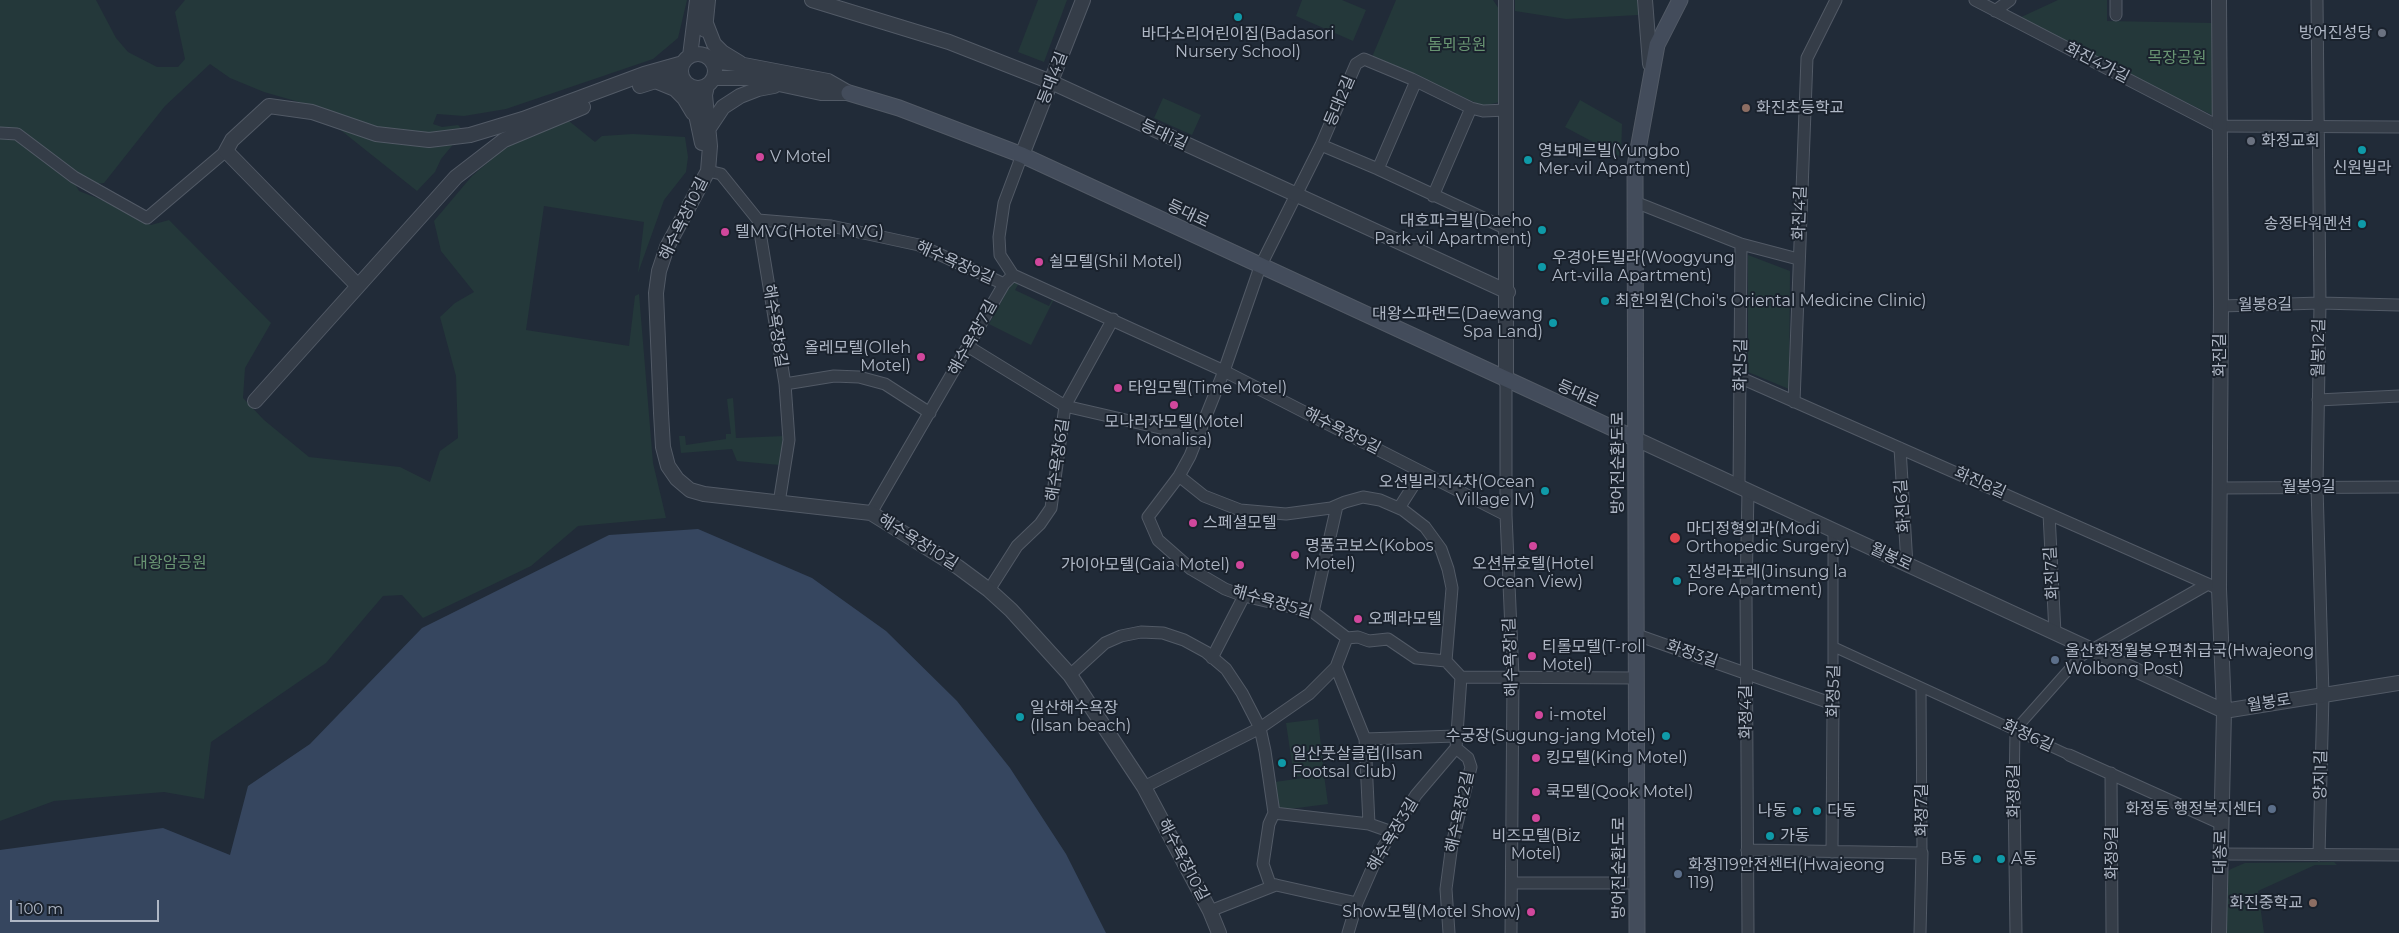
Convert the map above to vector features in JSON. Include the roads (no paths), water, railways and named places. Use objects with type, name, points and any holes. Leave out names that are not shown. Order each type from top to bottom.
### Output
[{"type":"main road","name":"방어진순환도로","points":[[1637,933],[1635,166],[1657,45],[1680,0]]},
{"type":"main road","name":"등대로","points":[[849,93],[899,108],[1022,155],[1636,440]]},
{"type":"street","points":[[698,0],[686,60],[681,71],[704,126],[710,146],[708,164]]},
{"type":"street","points":[[704,126],[705,95],[715,68],[709,58],[705,21],[708,0]]},
{"type":"street","name":"등대1길","points":[[812,0],[948,42],[1051,82],[1508,292]]},
{"type":"street","name":"등대4길","points":[[1022,155],[1083,0]]},
{"type":"street","points":[[1506,0],[1508,292],[1506,381]]},
{"type":"street","points":[[1646,0],[1651,77]]},
{"type":"street","name":"화진4길","points":[[1634,202],[1741,244],[1798,259],[1807,58],[1836,0]]},
{"type":"street","name":"화진4가길","points":[[1975,0],[2218,126]]},
{"type":"street","points":[[1995,11],[2010,0]]},
{"type":"street","points":[[2116,0],[2116,15]]},
{"type":"street","name":"화진길","points":[[2219,0],[2220,488],[2214,586],[2224,710]]},
{"type":"street","name":"월봉12길","points":[[2317,0],[2320,303],[2317,487],[2323,695]]},
{"type":"street","points":[[705,21],[718,48],[744,65]]},
{"type":"street","points":[[0,133],[17,134],[74,177],[147,218],[226,151],[232,140],[270,106],[312,112],[376,134],[429,140],[470,135],[523,119],[698,54],[709,58],[828,82],[849,93]]},
{"type":"street","name":"등대2길","points":[[1260,267],[1321,145],[1356,64],[1362,59],[1416,81],[1471,108],[1483,111],[1507,110]]},
{"type":"street","points":[[255,401],[357,284],[456,177],[504,140],[652,81],[669,79],[700,88],[710,82],[751,78],[820,93],[849,93]]},
{"type":"street","points":[[652,81],[675,89],[684,98],[704,126]]},
{"type":"street","points":[[1378,169],[1416,81]]},
{"type":"street","points":[[704,126],[723,107],[740,96],[758,89],[784,85]]},
{"type":"street","points":[[1433,196],[1471,108]]},
{"type":"street","points":[[2218,126],[2399,127]]},
{"type":"street","name":"등대2길","points":[[1321,145],[1378,169],[1507,229]]},
{"type":"street","points":[[226,151],[357,284]]},
{"type":"street","points":[[1013,275],[1000,255],[998,237],[1004,203],[1022,155]]},
{"type":"street","name":"해수욕장8길","points":[[708,164],[721,174],[758,220],[784,384],[789,440],[779,503]]},
{"type":"street","name":"해수욕장10길","points":[[708,164],[667,247],[658,279],[655,310],[663,447],[668,466],[677,479],[690,490],[704,494],[872,513],[958,567],[989,590],[1011,610],[1070,675],[1144,787],[1210,911],[1219,933]]},
{"type":"street","name":"해수욕장9길","points":[[758,220],[831,226],[919,245],[1004,284]]},
{"type":"street","name":"화진5길","points":[[1741,244],[1743,489]]},
{"type":"street","points":[[1794,402],[1798,259]]},
{"type":"street","name":"해수욕장5길","points":[[1260,267],[1199,437],[1179,476],[1148,517],[1158,540],[1191,569],[1225,589],[1244,596],[1313,612],[1346,638]]},
{"type":"street","name":"해수욕장7길","points":[[872,513],[1004,284],[1013,275]]},
{"type":"street","name":"해수욕장9길","points":[[1013,275],[1224,371],[1506,514]]},
{"type":"street","name":"월봉8길","points":[[2221,306],[2320,303],[2399,305]]},
{"type":"street","name":"해수욕장6길","points":[[989,590],[1017,546],[1040,524],[1051,508],[1055,493],[1061,427],[1066,406],[1113,319]]},
{"type":"street","points":[[969,347],[1066,406],[1199,437]]},
{"type":"street","points":[[784,384],[834,376],[859,377],[885,384],[930,413]]},
{"type":"street","name":"화진8길","points":[[1741,378],[2214,586]]},
{"type":"street","name":"해수욕장1길","points":[[1506,381],[1506,514],[1513,676],[1510,933]]},
{"type":"street","points":[[2318,400],[2399,396]]},
{"type":"street","name":"월봉로","points":[[1636,440],[2224,710],[2399,683]]},
{"type":"street","name":"화진6길","points":[[1900,448],[1907,564]]},
{"type":"street","points":[[1398,508],[1422,472]]},
{"type":"street","points":[[1179,476],[1204,496],[1240,510],[1286,514],[1336,506],[1363,498],[1380,500],[1398,508],[1425,527],[1441,549],[1448,569],[1452,588],[1452,602],[1446,661]]},
{"type":"street","name":"월봉9길","points":[[2220,488],[2399,487]]},
{"type":"street","name":"화정4길","points":[[1743,489],[1748,933]]},
{"type":"street","points":[[1313,612],[1336,506]]},
{"type":"street","name":"화진7길","points":[[2049,514],[2055,633]]},
{"type":"street","name":"화정5길","points":[[1832,852],[1833,531]]},
{"type":"street","points":[[2015,730],[2079,658],[2214,586]]},
{"type":"street","points":[[1212,658],[1244,596]]},
{"type":"street","points":[[1070,675],[1105,643],[1121,636],[1141,632],[1163,633],[1184,640],[1226,669],[1242,692],[1260,728],[1269,772],[1274,812],[1268,824],[1264,864],[1270,884],[1357,903]]},
{"type":"street","name":"화정3길","points":[[1636,635],[1833,704]]},
{"type":"street","points":[[1144,787],[1260,728],[1309,694],[1336,667],[1346,638],[1388,639],[1416,658],[1446,661],[1461,677],[1456,742],[1365,739]]},
{"type":"street","name":"화정6길","points":[[1834,647],[2222,824]]},
{"type":"street","points":[[1336,667],[1365,739],[1369,824]]},
{"type":"street","points":[[1461,677],[1636,678]]},
{"type":"street","name":"화정7길","points":[[1920,933],[1922,853],[1921,688]]},
{"type":"street","name":"양지1길","points":[[2319,855],[2323,695]]},
{"type":"street","name":"대송로","points":[[2219,933],[2224,710]]},
{"type":"street","name":"화정8길","points":[[2015,730],[2016,933]]},
{"type":"street","name":"해수욕장3길","points":[[1348,933],[1357,903],[1378,855],[1416,795],[1456,742]]},
{"type":"street","name":"해수욕장2길","points":[[1449,933],[1446,889],[1452,844],[1471,767],[1468,758],[1456,742]]},
{"type":"street","name":"화정9길","points":[[2111,773],[2112,933]]},
{"type":"street","points":[[1274,812],[1369,824],[1392,832]]},
{"type":"street","points":[[1747,850],[1922,853]]},
{"type":"street","points":[[2221,854],[2399,855]]},
{"type":"street","points":[[1512,883],[1636,883]]},
{"type":"street","points":[[1210,911],[1276,885]]},
{"type":"water","points":[[698,529],[812,578],[886,631],[957,701],[1010,768],[1066,854],[1106,933],[0,933],[0,850],[163,828],[230,855],[248,786],[310,744],[422,628],[609,535]]},
{"type":"place","name":"바다소리어린이집(Badasori Nursery School)","points":[[1238,17]]},
{"type":"place","name":"방어진성당","points":[[2382,33]]},
{"type":"place","name":"화진초등학교","points":[[1746,108]]},
{"type":"place","name":"화정교회","points":[[2251,141]]},
{"type":"place","name":"신원빌라","points":[[2362,150]]},
{"type":"place","name":"V Motel","points":[[760,157]]},
{"type":"place","name":"영보메르빌(Yungbo Mer-vil Apartment)","points":[[1528,160]]},
{"type":"place","name":"송정타워멘션","points":[[2362,224]]},
{"type":"place","name":"대호파크빌(Daeho Park-vil Apartment)","points":[[1542,230]]},
{"type":"place","name":"텔MVG(Hotel MVG)","points":[[725,232]]},
{"type":"place","name":"쉴모텔(Shil Motel)","points":[[1039,262]]},
{"type":"place","name":"우경아트빌라(Woogyung Art-villa Apartment)","points":[[1542,267]]},
{"type":"place","name":"최한의원(Choi's Oriental Medicine Clinic)","points":[[1605,301]]},
{"type":"place","name":"대왕스파랜드(Daewang Spa Land)","points":[[1553,323]]},
{"type":"place","name":"올레모텔(Olleh Motel)","points":[[921,357]]},
{"type":"place","name":"타임모텔(Time Motel)","points":[[1118,388]]},
{"type":"place","name":"모나리자모텔(Motel Monalisa)","points":[[1174,405]]},
{"type":"place","name":"오션빌리지4차(Ocean Village IV)","points":[[1545,491]]},
{"type":"place","name":"스페셜모텔","points":[[1193,523]]},
{"type":"place","name":"마디정형외과(Modi Orthopedic Surgery)","points":[[1675,538]]},
{"type":"place","name":"오션뷰호텔(Hotel Ocean View)","points":[[1533,546]]},
{"type":"place","name":"명품코보스(Kobos Motel)","points":[[1295,555]]},
{"type":"place","name":"가이아모텔(Gaia Motel)","points":[[1240,565]]},
{"type":"place","name":"진성라포레(Jinsung la Pore Apartment)","points":[[1677,581]]},
{"type":"place","name":"오페라모텔","points":[[1358,619]]},
{"type":"place","name":"티롤모텔(T-roll Motel)","points":[[1532,656]]},
{"type":"place","name":"울산화정월봉우편취급국(Hwajeong Wolbong Post)","points":[[2055,660]]},
{"type":"place","name":"i-motel","points":[[1539,715]]},
{"type":"place","name":"일산해수욕장 (Ilsan beach)","points":[[1020,717]]},
{"type":"place","name":"수궁장(Sugung-jang Motel)","points":[[1666,736]]},
{"type":"place","name":"킹모텔(King Motel)","points":[[1536,758]]},
{"type":"place","name":"일산풋살클럽(Ilsan Footsal Club)","points":[[1282,763]]},
{"type":"place","name":"쿡모텔(Qook Motel)","points":[[1536,792]]},
{"type":"place","name":"화정동 행정복지센터","points":[[2272,809]]},
{"type":"place","name":"나동","points":[[1797,811]]},
{"type":"place","name":"다동","points":[[1817,811]]},
{"type":"place","name":"비즈모텔(Biz Motel)","points":[[1536,818]]},
{"type":"place","name":"가동","points":[[1770,836]]},
{"type":"place","name":"B동","points":[[1977,859]]},
{"type":"place","name":"A동","points":[[2001,859]]},
{"type":"place","name":"화정119안전센터(Hwajeong 119)","points":[[1678,874]]},
{"type":"place","name":"화진중학교","points":[[2313,903]]},
{"type":"place","name":"Show모텔(Motel Show)","points":[[1531,912]]},
{"type":"park label","name":"돔뫼공원","points":[[1457,45]]},
{"type":"park label","name":"목장공원","points":[[2177,58]]},
{"type":"park label","name":"대왕암공원","points":[[170,563]]}]
